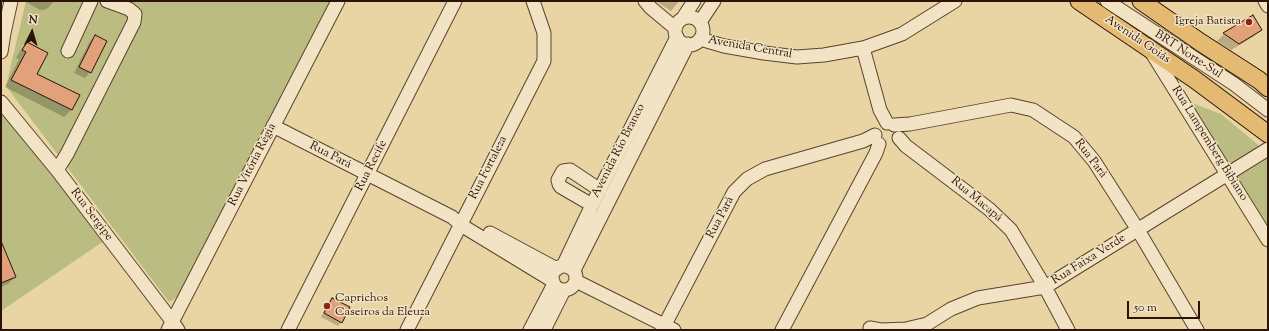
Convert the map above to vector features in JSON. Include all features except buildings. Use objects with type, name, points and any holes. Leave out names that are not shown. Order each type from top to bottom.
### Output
[{"type":"main road","name":"Avenida Goiás","points":[[1079,1],[1194,79],[1268,134]]},
{"type":"main road","points":[[1141,1],[1200,42],[1259,80],[1268,88]]},
{"type":"street","points":[[1,52],[11,1]]},
{"type":"street","points":[[68,51],[91,1]]},
{"type":"street","points":[[57,170],[67,154],[134,22],[135,14],[129,9],[107,1]]},
{"type":"street","name":"Rua Vitória Régia","points":[[173,327],[273,126],[338,1]]},
{"type":"street","name":"Rua Recife","points":[[288,330],[455,1]]},
{"type":"street","name":"Rua Fortaleza","points":[[407,330],[459,220],[544,61],[544,32],[533,1]]},
{"type":"street","name":"Avenida Central","points":[[645,1],[651,8],[684,33],[724,46],[797,57],[824,55],[863,48],[902,34],[955,1]]},
{"type":"street","name":"Avenida Rio Branco","points":[[567,271],[684,33],[694,1]]},
{"type":"street","points":[[684,33],[692,17],[700,22],[714,1]]},
{"type":"street","name":"BRT Norte-Sul","points":[[1107,1],[1234,84],[1268,110]]},
{"type":"street","points":[[1265,1],[1268,6]]},
{"type":"street","name":"Avenida Rio Branco","points":[[567,271],[592,205],[684,33]]},
{"type":"street","name":"Rua Lampemberg Bibiano","points":[[1148,47],[1179,94],[1268,240]]},
{"type":"street","name":"Rua Macapá","points":[[863,48],[888,137],[989,208],[1010,230],[1045,287],[1068,330]]},
{"type":"street","points":[[1179,94],[1194,79]]},
{"type":"street","name":"Rua Sergipe","points":[[1,102],[57,170],[173,327]]},
{"type":"street","name":"Rua Pará","points":[[538,266],[567,271],[667,328],[734,192],[747,179],[765,169],[863,141],[888,137],[910,124],[1011,105],[1033,110],[1074,137],[1094,161],[1138,230],[1197,330]]},
{"type":"street","name":"Rua Pará","points":[[273,126],[459,220],[538,266],[557,285]]},
{"type":"street","points":[[782,330],[888,137]]},
{"type":"street","name":"Rua Faixa Verde","points":[[870,328],[881,330],[906,329],[927,324],[951,309],[978,298],[1045,287],[1268,149]]},
{"type":"street","points":[[592,205],[561,187],[558,180],[563,171],[570,170],[600,190]]},
{"type":"street","points":[[544,330],[557,285],[553,274],[567,271],[572,288],[557,285]]},
{"type":"street","points":[[530,330],[557,285]]},
{"type":"green space","points":[[26,1],[333,1],[179,296],[169,302],[6,86]]},
{"type":"green space","points":[[1184,100],[1221,114],[1268,153],[1268,234]]},
{"type":"green space","points":[[1,113],[104,241],[1,311]]},
{"type":"place","name":"Igreja Batista","points":[[1249,22]]},
{"type":"place","name":"Caprichos Caseiros da Eleuza","points":[[327,306]]}]
